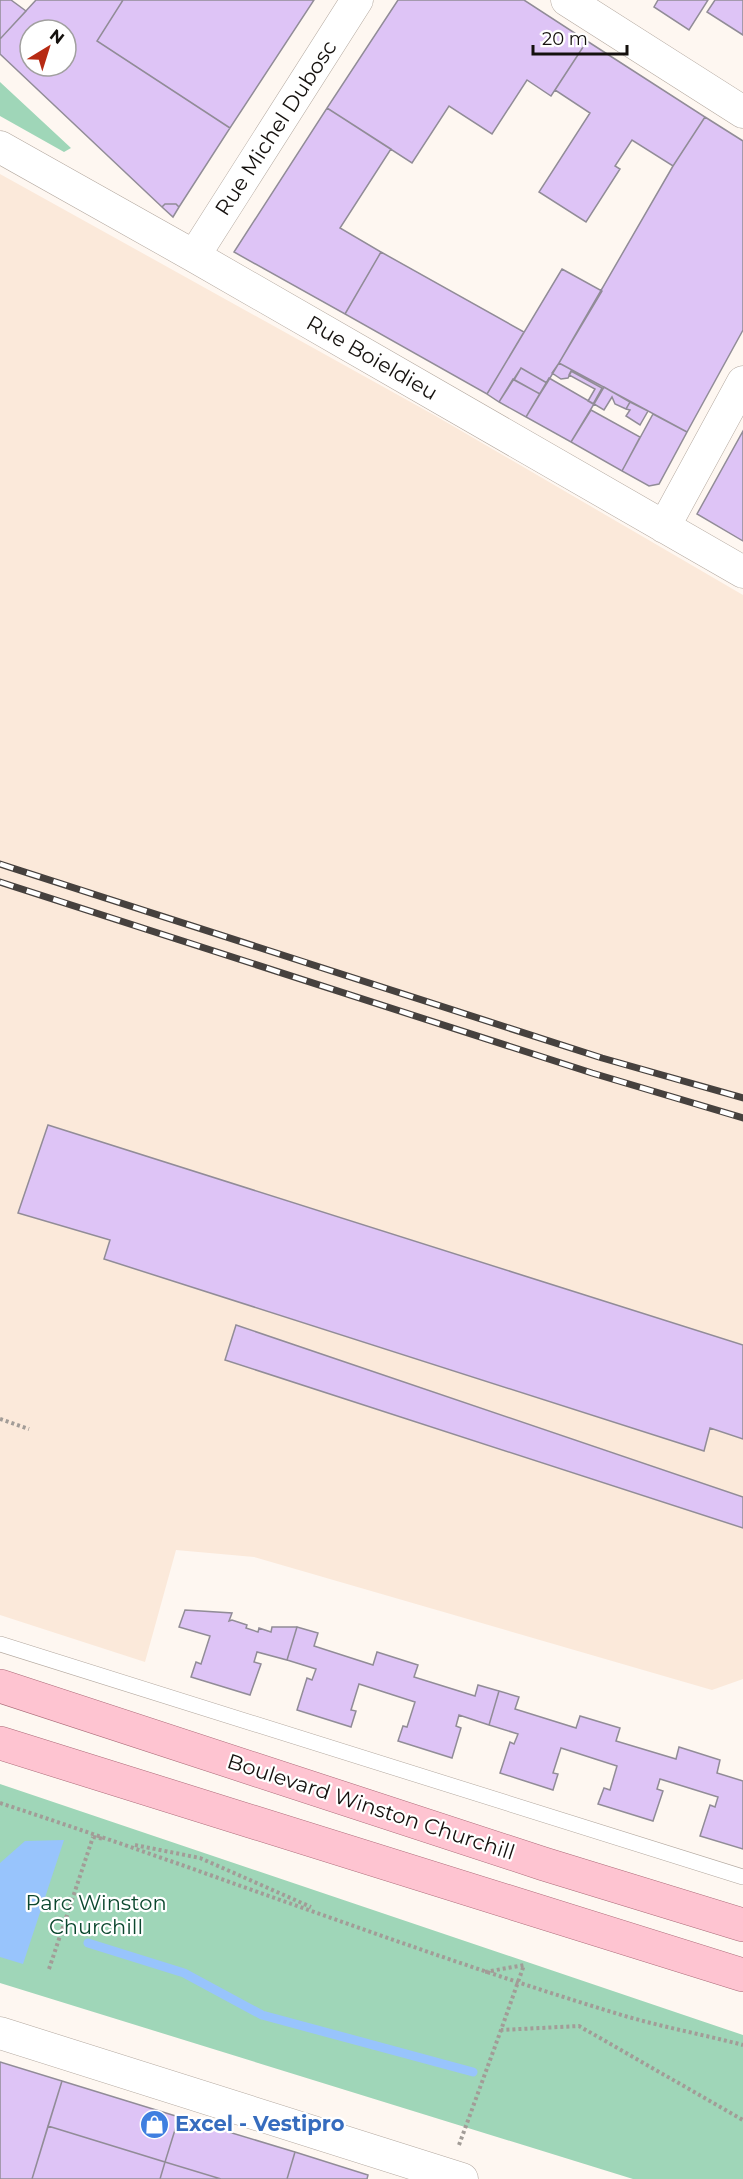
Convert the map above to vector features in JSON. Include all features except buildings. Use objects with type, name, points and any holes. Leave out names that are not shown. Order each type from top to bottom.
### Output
[{"type":"main road","name":"Boulevard Winston Churchill","points":[[0,1686],[533,1860],[743,1925]]},
{"type":"main road","points":[[0,1743],[743,1976]]},
{"type":"street","name":"Rue Michel Dubosc","points":[[194,256],[357,0]]},
{"type":"street","points":[[567,0],[743,112]]},
{"type":"street","name":"Rue Boieldieu","points":[[0,147],[743,572]]},
{"type":"street","points":[[663,526],[743,382]]},
{"type":"street","points":[[0,2033],[462,2179]]},
{"type":"lane","points":[[0,1644],[743,1877]]},
{"type":"path","points":[[0,1419],[29,1429]]},
{"type":"path","points":[[0,1803],[117,1841],[485,1972],[618,2014],[743,2045]]},
{"type":"path","points":[[93,1837],[117,1841]]},
{"type":"path","points":[[93,1837],[200,1858],[337,1919]]},
{"type":"path","points":[[49,1969],[93,1837]]},
{"type":"path","points":[[461,2141],[524,1965],[485,1972]]},
{"type":"path","points":[[501,2030],[579,2026],[743,2120]]},
{"type":"shaded area","points":[[0,174],[434,415],[743,595],[743,1679],[712,1690],[254,1557],[176,1550],[145,1662],[0,1615]]},
{"type":"green space","points":[[0,82],[71,148],[64,152],[0,116]]},
{"type":"green space","name":"Parc Winston Churchill","points":[[0,1784],[743,2035],[743,2179],[633,2179],[0,1983]]},
{"type":"water","points":[[64,1840],[23,1964],[0,1957],[0,1863],[25,1841]]},
{"type":"waterway","points":[[88,1943],[184,1973],[262,2015],[473,2072]]},
{"type":"railway","points":[[0,864],[602,1058],[743,1098]]},
{"type":"railway","points":[[0,882],[592,1073],[743,1118]]},
{"type":"place","name":"Excel - Vestipro","points":[[154,2124]]}]
